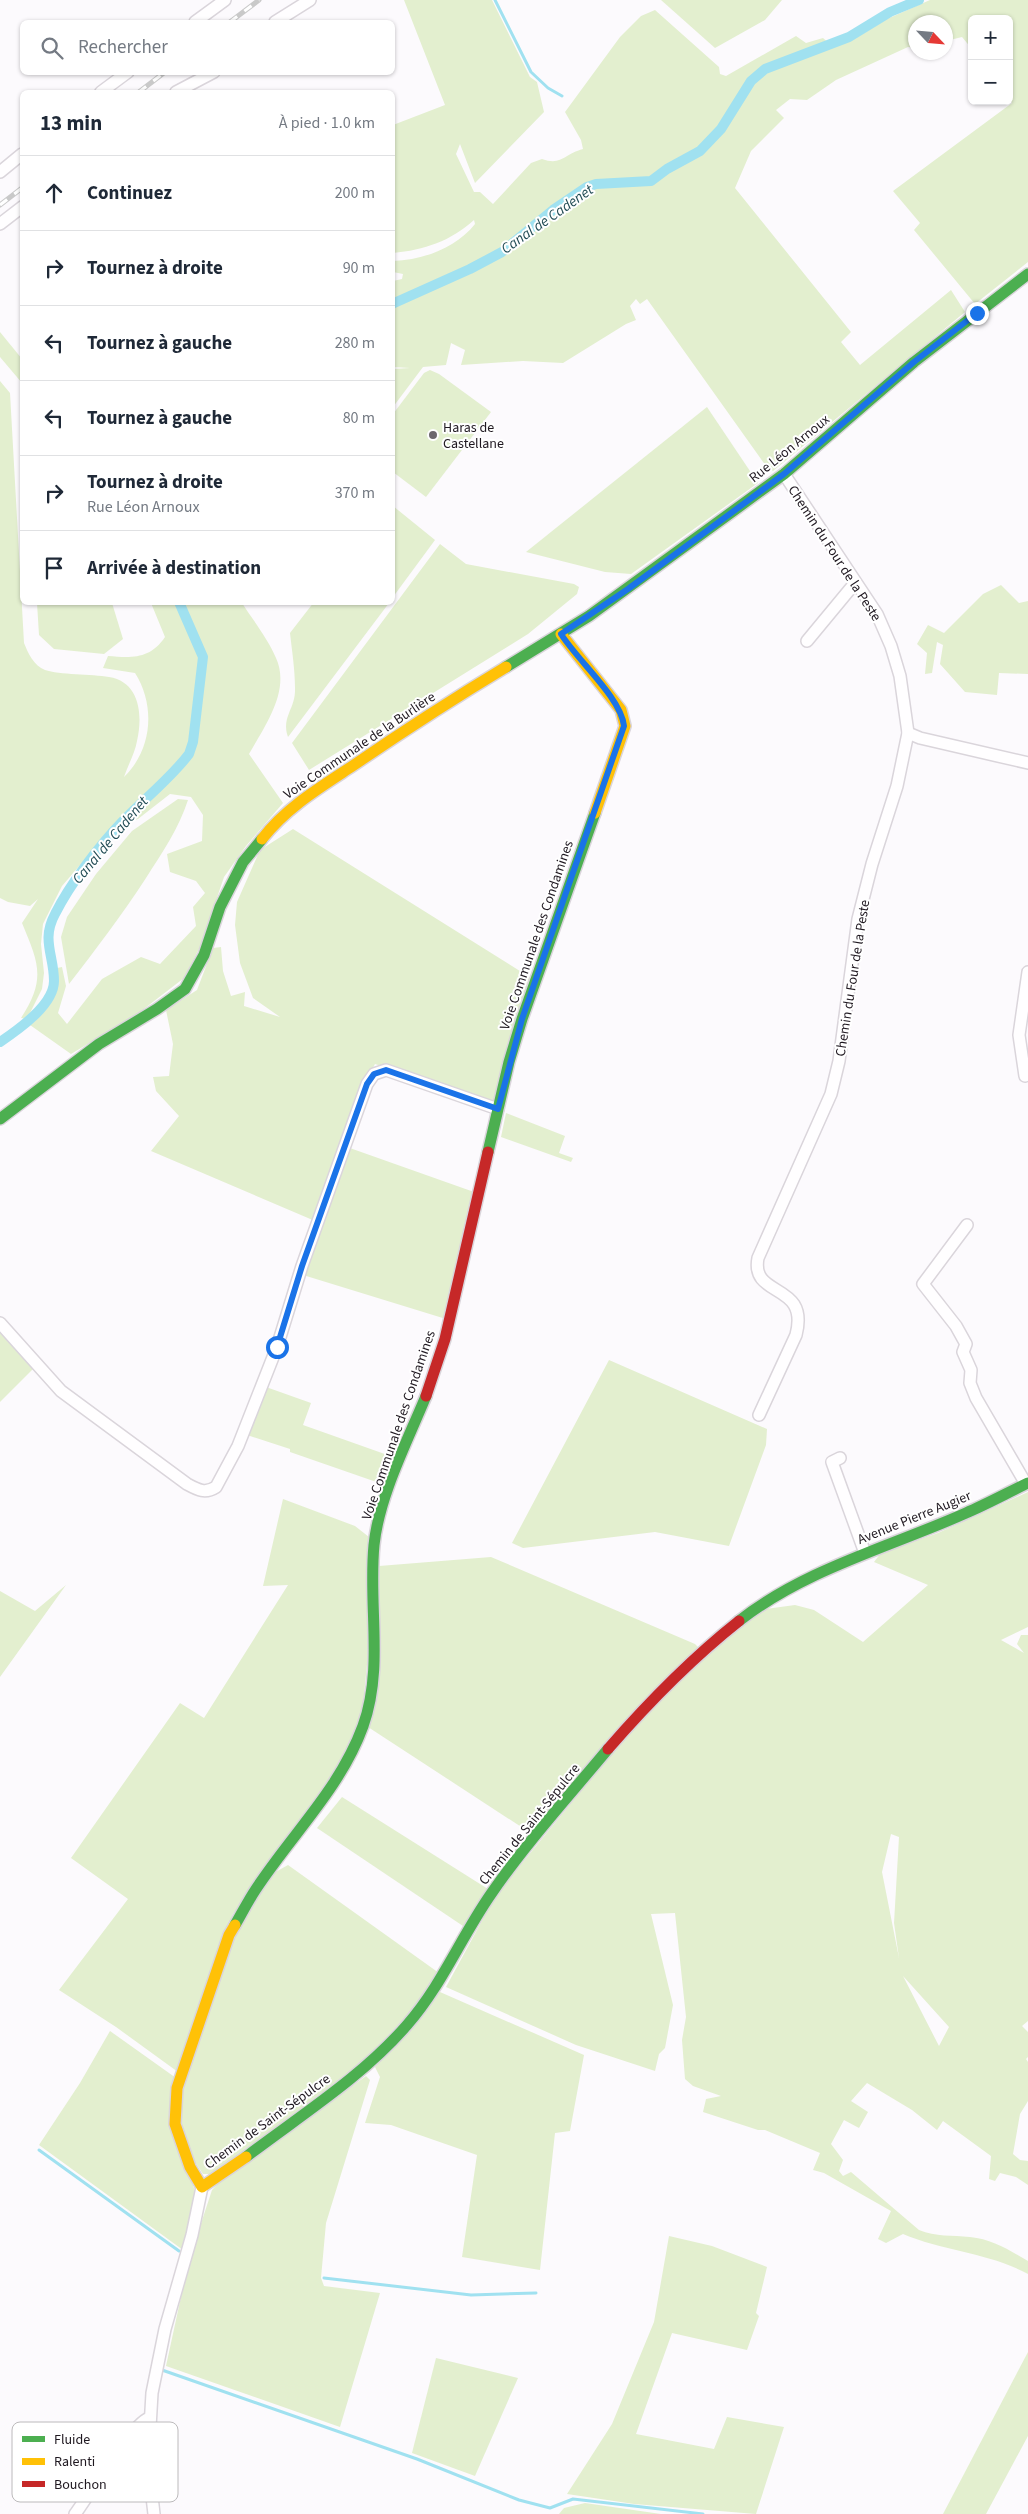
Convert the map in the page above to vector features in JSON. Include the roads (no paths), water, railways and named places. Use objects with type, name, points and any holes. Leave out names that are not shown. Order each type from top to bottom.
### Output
[{"type":"street","points":[[198,20],[225,0]]},
{"type":"street","points":[[278,20],[310,0]]},
{"type":"street","points":[[104,90],[124,75]]},
{"type":"street","points":[[180,90],[208,75]]},
{"type":"street","points":[[0,172],[20,156]]},
{"type":"street","points":[[0,224],[20,209]]},
{"type":"street","name":"Rue Léon Arnoux","points":[[561,634],[628,589],[784,474],[914,362],[1028,274]]},
{"type":"street","name":"Chemin du Four de la Peste","points":[[758,1415],[796,1334],[799,1323],[798,1312],[788,1297],[764,1283],[759,1277],[756,1266],[831,1094],[839,1061],[858,919],[872,864],[897,786],[908,733],[900,676],[891,646],[877,614],[784,474]]},
{"type":"street","points":[[807,641],[855,583]]},
{"type":"street","name":"Voie Communale des Condamines","points":[[202,2187],[190,2168],[175,2124],[177,2088],[220,1955],[232,1928],[256,1889],[334,1786],[363,1726],[369,1702],[373,1668],[374,1545],[380,1517],[388,1491],[434,1374],[445,1339],[498,1109],[522,1019],[624,726],[623,716],[618,704],[573,652],[561,634]]},
{"type":"street","name":"Voie Communale de la Burlière","points":[[0,1119],[99,1044],[157,1009],[185,989],[204,955],[220,908],[243,862],[278,820],[302,800],[414,724],[561,634]]},
{"type":"street","points":[[908,733],[920,738],[1028,763]]},
{"type":"street","points":[[1025,1076],[1019,1035],[1028,972]]},
{"type":"street","points":[[0,1323],[61,1391],[187,1484],[200,1491],[209,1492],[216,1487],[249,1420],[277,1347],[302,1266],[352,1124],[367,1084],[374,1074],[386,1070],[498,1109]]},
{"type":"street","points":[[967,1226],[923,1284],[956,1326],[966,1344],[963,1352],[971,1370],[970,1383],[976,1398],[1027,1483]]},
{"type":"street","points":[[840,1458],[832,1462],[865,1553]]},
{"type":"street","name":"Avenue Pierre Augier","points":[[811,1578],[865,1553],[966,1513],[1027,1483]]},
{"type":"street","name":"Chemin de Saint-Sépulcre","points":[[202,2187],[245,2158],[366,2065],[380,2052],[407,2025],[438,1985],[490,1895],[517,1858],[645,1709],[717,1638],[742,1617],[764,1601],[811,1578]]},
{"type":"street","points":[[149,2422],[163,2337],[192,2235],[202,2187]]},
{"type":"street","points":[[141,2422],[149,2418]]},
{"type":"street","points":[[75,2514],[83,2502]]},
{"type":"waterway","points":[[495,0],[531,72],[548,88],[562,96]]},
{"type":"waterway","name":"Canal de Cadenet","points":[[395,303],[470,269],[502,252],[553,210],[587,187],[596,184],[651,181],[667,169],[700,151],[721,129],[751,81],[765,69],[849,37],[890,12],[919,0]]},
{"type":"waterway","name":"Canal de Cadenet","points":[[0,1042],[34,1016],[48,999],[54,981],[49,948],[49,932],[55,914],[69,890],[113,832],[174,772],[189,754],[193,742],[203,657],[180,605]]},
{"type":"waterway","points":[[39,2150],[179,2251]]},
{"type":"waterway","points":[[324,2278],[471,2295],[536,2293]]},
{"type":"waterway","points":[[162,2370],[417,2459],[519,2500],[550,2508],[573,2499],[703,2514]]},
{"type":"railway","points":[[233,20],[259,0]]},
{"type":"railway","points":[[142,90],[161,75]]},
{"type":"railway","points":[[0,205],[20,190]]},
{"type":"place","name":"Haras de Castellane","points":[[433,435]]}]
